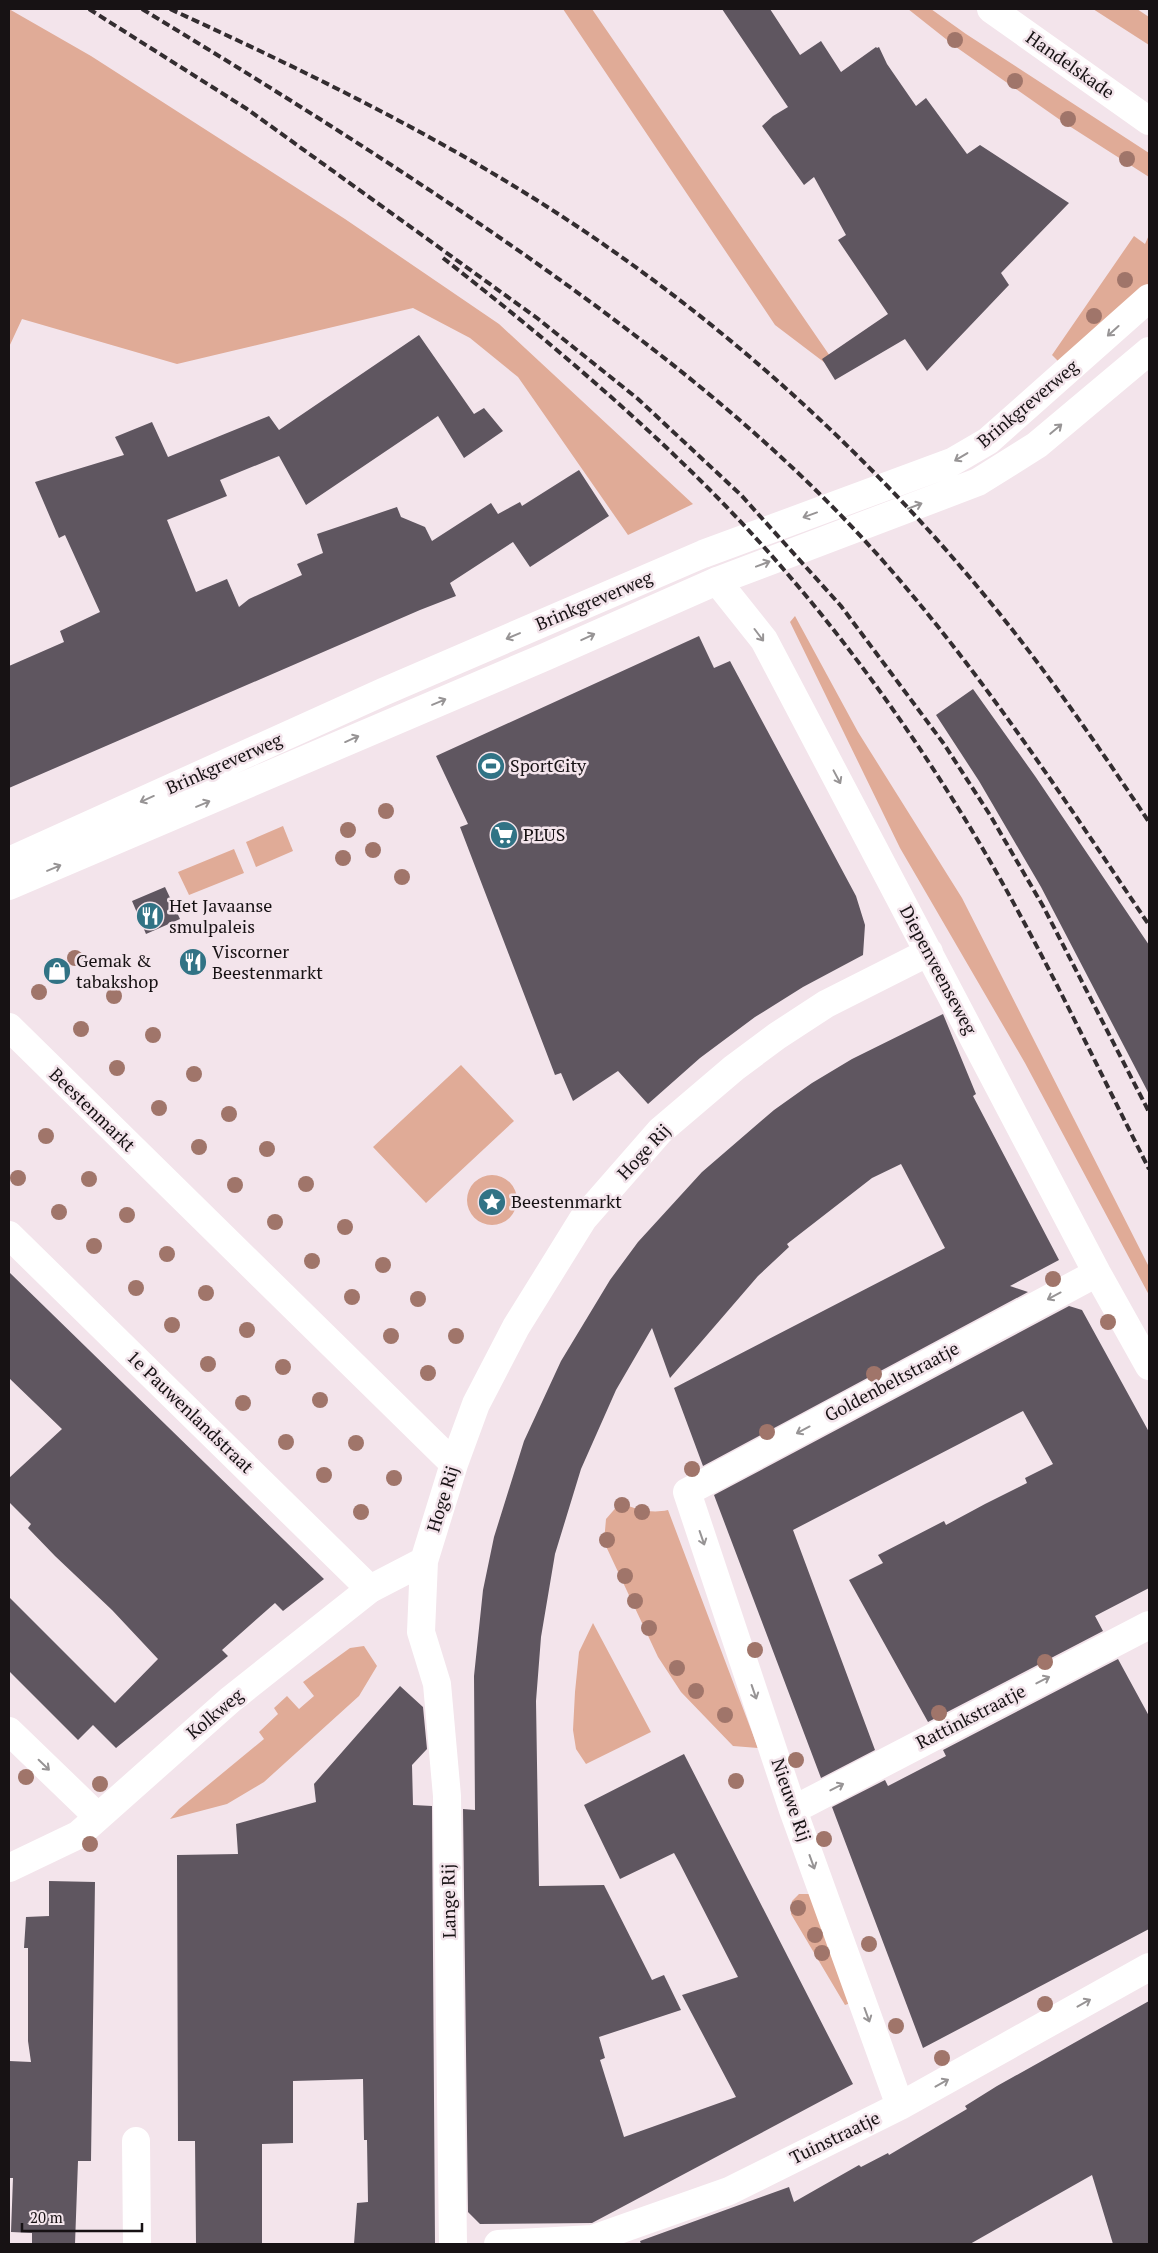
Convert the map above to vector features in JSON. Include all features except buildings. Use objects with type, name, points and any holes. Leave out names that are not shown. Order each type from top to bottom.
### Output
[{"type":"street","name":"Handelskade","points":[[991,9],[1149,121]]},
{"type":"street","name":"Brinkgreverweg","points":[[9,861],[383,692],[703,554],[952,462],[988,441],[1149,298]]},
{"type":"street","name":"Brinkgreverweg","points":[[9,886],[545,657],[642,612],[723,588],[978,482],[1037,445],[1149,351]]},
{"type":"street","name":"Diepenveenseweg","points":[[723,588],[764,640],[1097,1273],[1149,1366]]},
{"type":"street","name":"Hoge Rij","points":[[424,1561],[454,1464],[476,1404],[516,1327],[584,1219],[660,1132],[734,1068],[826,1004],[929,952]]},
{"type":"street","name":"Beestenmarkt","points":[[9,1028],[454,1464]]},
{"type":"street","name":"1e Pauwenlandstraat","points":[[9,1235],[370,1590]]},
{"type":"street","name":"Goldenbeltstraatje","points":[[687,1492],[1097,1273]]},
{"type":"street","name":"Nieuwe Rij","points":[[687,1492],[793,1810],[900,2106]]},
{"type":"street","name":"Kolkweg","points":[[9,1868],[78,1835],[230,1700],[370,1590],[424,1561]]},
{"type":"street","name":"Lange Rij","points":[[424,1561],[421,1632],[437,1684],[448,1796],[453,2244]]},
{"type":"street","name":"Rattinkstraatje","points":[[793,1810],[1149,1625]]},
{"type":"street","points":[[9,1732],[98,1816]]},
{"type":"street","name":"Tuinstraatje","points":[[498,2244],[593,2239],[729,2191],[900,2106],[1149,1967]]},
{"type":"street","points":[[136,2141],[137,2244]]},
{"type":"shaded area","points":[[9,9],[91,56],[345,219],[499,324],[693,504],[628,535],[518,377],[470,338],[413,308],[177,364],[22,319],[9,347]]},
{"type":"shaded area","points":[[563,9],[592,9],[832,359],[833,369],[775,325]]},
{"type":"shaded area","points":[[908,9],[931,9],[966,34],[1149,153],[1149,177],[1063,122],[956,47]]},
{"type":"shaded area","points":[[1093,9],[1137,9],[1149,17],[1149,45]]},
{"type":"shaded area","points":[[1149,235],[1149,284],[1060,363],[1052,355],[1134,236],[1145,244]]},
{"type":"shaded area","points":[[795,616],[858,732],[962,898],[1149,1267],[1149,1295],[1025,1063],[900,848],[790,622]]},
{"type":"shaded area","points":[[283,826],[293,851],[256,867],[246,842]]},
{"type":"shaded area","points":[[234,849],[244,873],[189,895],[178,872]]},
{"type":"shaded area","points":[[461,1065],[514,1121],[426,1203],[373,1147]]},
{"type":"shaded area","points":[[492,1175],[502,1177],[510,1182],[515,1190],[517,1200],[515,1210],[510,1218],[502,1223],[492,1225],[482,1223],[474,1218],[469,1210],[467,1200],[469,1190],[474,1182],[482,1177]]},
{"type":"shaded area","points":[[620,1503],[649,1511],[668,1510],[758,1748],[733,1746],[681,1692],[658,1657],[604,1542],[606,1519]]},
{"type":"shaded area","points":[[593,1623],[651,1732],[586,1764],[576,1749],[573,1730],[579,1652]]},
{"type":"shaded area","points":[[364,1646],[377,1666],[359,1696],[264,1782],[227,1804],[170,1819],[179,1809],[264,1739],[259,1732],[278,1714],[274,1708],[287,1696],[299,1709],[314,1696],[303,1682],[350,1648]]},
{"type":"shaded area","points":[[799,1894],[813,1894],[851,2003],[845,2005],[791,1914],[792,1901]]},
{"type":"railway","points":[[89,9],[247,109],[537,318],[638,399],[741,495],[841,606],[944,744],[990,815],[1043,906],[1149,1112]]},
{"type":"railway","points":[[142,9],[339,131],[436,194],[532,260],[626,328],[717,400],[761,438],[844,519],[920,605],[1022,739],[1149,925]]},
{"type":"railway","points":[[170,9],[349,95],[480,166],[586,232],[648,276],[709,323],[768,372],[824,424],[931,533],[1026,647],[1089,733],[1149,822]]},
{"type":"railway","points":[[443,258],[579,369],[677,457],[742,523],[806,595],[836,633],[922,751],[976,837],[1029,931],[1149,1169]]},
{"type":"place","name":"SportCity","points":[[491,766]]},
{"type":"place","name":"PLUS","points":[[504,835]]},
{"type":"place","name":"Het Javaanse smulpaleis","points":[[150,916]]},
{"type":"place","name":"Viscorner Beestenmarkt","points":[[193,962]]},
{"type":"place","name":"Gemak & tabakshop","points":[[57,971]]},
{"type":"place","name":"Beestenmarkt","points":[[492,1202]]}]
